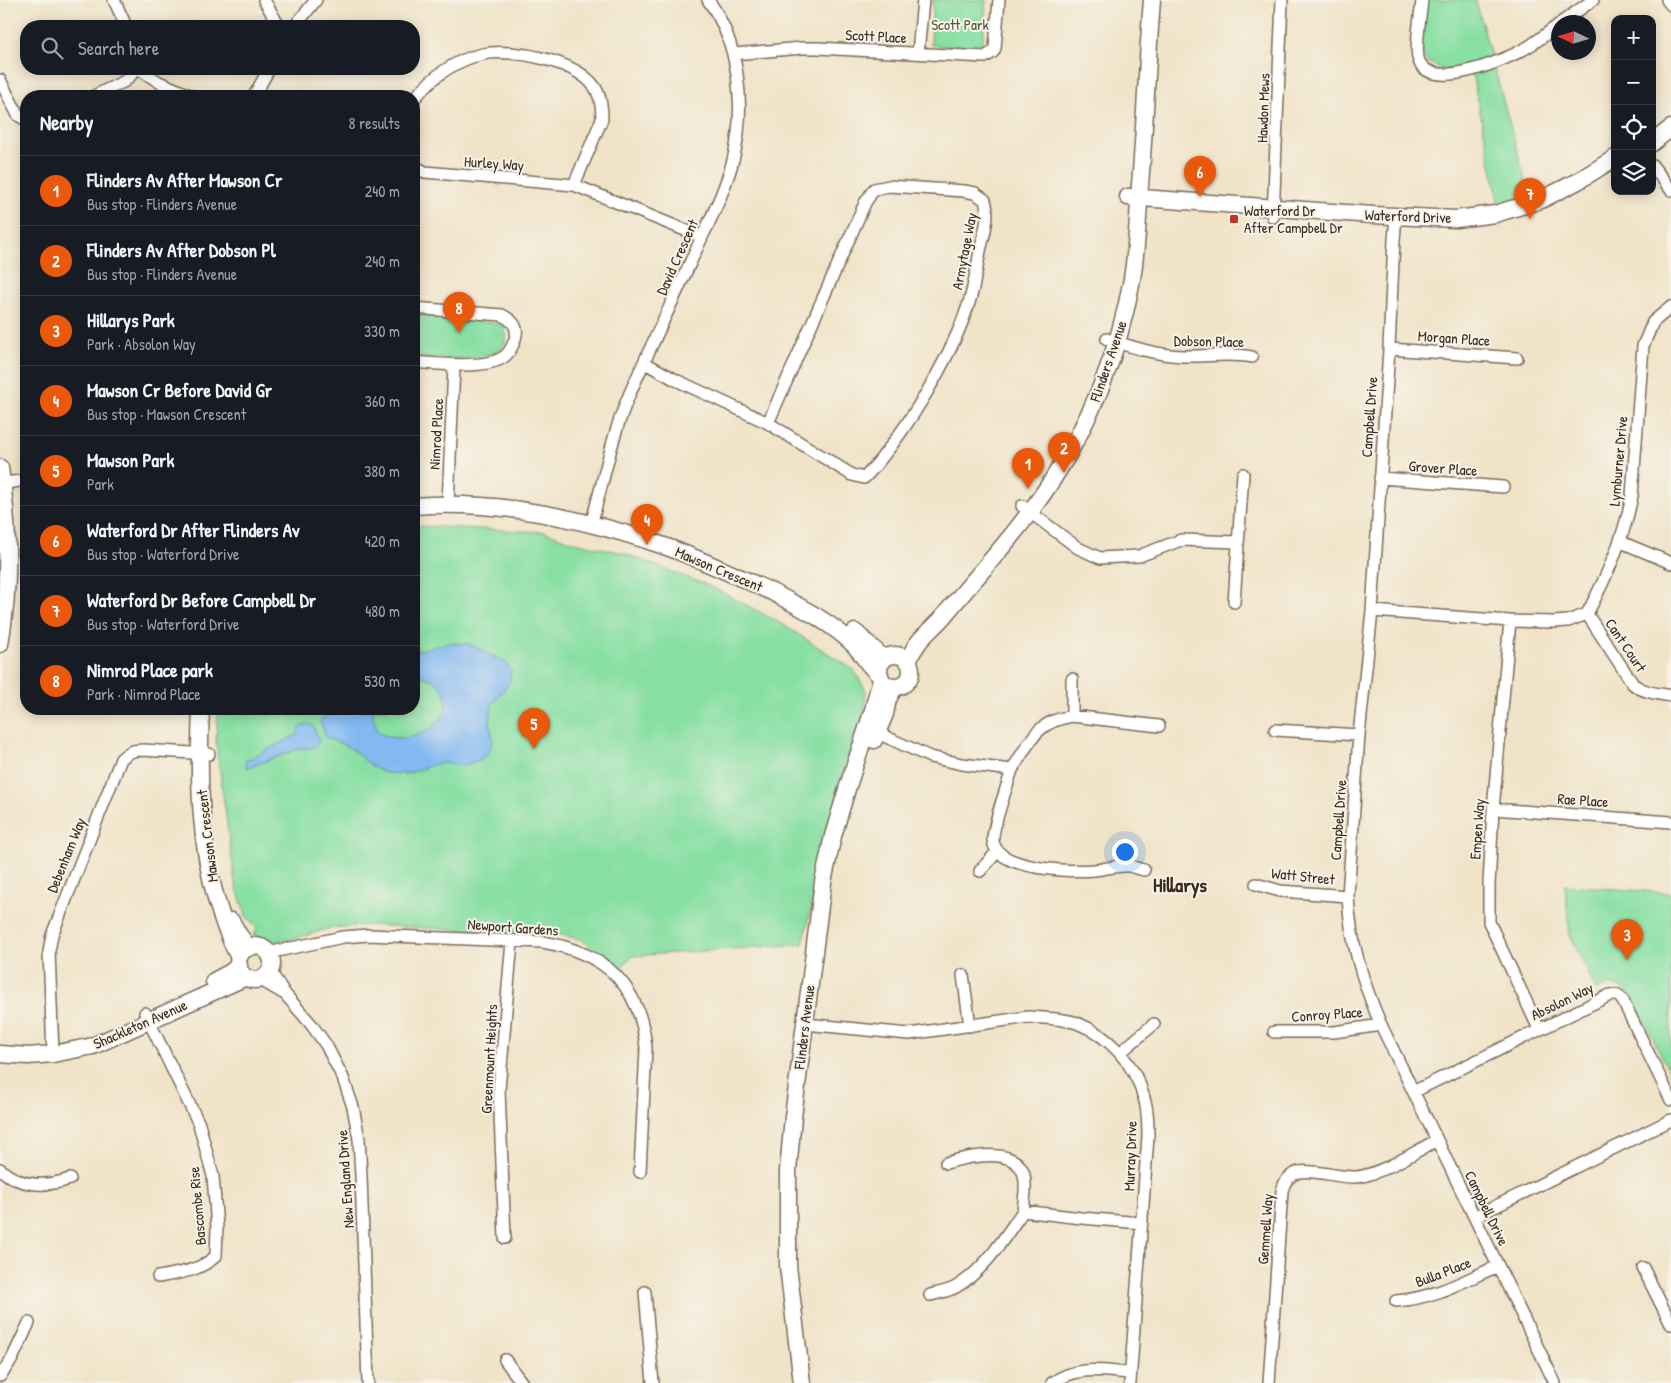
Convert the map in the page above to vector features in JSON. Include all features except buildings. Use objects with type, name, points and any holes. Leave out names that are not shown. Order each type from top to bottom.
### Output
[{"type":"street","points":[[114,0],[123,20]]},
{"type":"street","points":[[264,0],[276,20]]},
{"type":"street","points":[[300,20],[316,0]]},
{"type":"street","name":"David Crescent","points":[[592,519],[615,436],[630,395],[723,190],[733,160],[737,138],[739,106],[734,54],[726,33],[708,0]]},
{"type":"street","points":[[918,53],[923,0]]},
{"type":"street","name":"Scott Place","points":[[734,54],[802,48],[918,53],[978,58],[989,55],[995,48],[999,0]]},
{"type":"street","name":"Hawdon Mews","points":[[1274,213],[1282,0]]},
{"type":"street","points":[[1422,0],[1418,56],[1424,69],[1430,72],[1452,74],[1487,65],[1530,46],[1551,30]]},
{"type":"street","points":[[1572,15],[1593,0]]},
{"type":"street","points":[[1667,0],[1671,5]]},
{"type":"street","name":"Flinders Avenue","points":[[812,1383],[801,1300],[797,1210],[802,1125],[823,882],[833,836],[872,731],[874,710],[885,680],[881,665],[897,659],[962,578],[1026,509],[1081,410],[1095,375],[1112,341],[1134,203],[1144,1]]},
{"type":"street","points":[[420,92],[434,77],[466,59],[499,52],[539,57],[588,79],[596,87],[602,107],[602,119],[574,186]]},
{"type":"street","points":[[106,90],[125,81],[132,75]]},
{"type":"street","points":[[148,75],[178,90]]},
{"type":"street","points":[[257,90],[266,75]]},
{"type":"street","points":[[0,80],[20,116]]},
{"type":"street","points":[[1656,128],[1671,117]]},
{"type":"street","points":[[1656,140],[1671,128]]},
{"type":"street","name":"Waterford Drive","points":[[1396,220],[1456,219],[1509,211],[1541,200],[1578,181],[1611,160]]},
{"type":"street","name":"Hurley Way","points":[[420,169],[425,172],[574,186],[702,237]]},
{"type":"street","name":"Waterford Drive","points":[[1134,203],[1396,220],[1459,227],[1502,221],[1537,210],[1575,192],[1611,170]]},
{"type":"street","points":[[1656,170],[1671,190]]},
{"type":"street","name":"Armytage Way","points":[[645,363],[676,380],[768,423],[852,475],[864,478],[898,436],[919,405],[956,337],[971,296],[987,223],[988,209],[985,200],[975,193],[964,191],[889,186],[874,189],[865,203],[768,423]]},
{"type":"street","name":"Campbell Drive","points":[[1396,220],[1372,611],[1359,735],[1348,896],[1349,917],[1355,954],[1362,977],[1382,1025],[1476,1216],[1555,1383]]},
{"type":"street","name":"Lymburner Drive","points":[[1587,614],[1621,542],[1632,496],[1643,346],[1653,322],[1671,306]]},
{"type":"street","points":[[420,309],[502,316],[512,321],[516,327],[517,335],[505,356],[498,360],[454,366],[420,363]]},
{"type":"street","name":"Dobson Place","points":[[1112,341],[1168,355],[1230,354],[1252,357]]},
{"type":"street","name":"Morgan Place","points":[[1389,349],[1517,358]]},
{"type":"street","name":"Nimrod Place","points":[[448,500],[454,366]]},
{"type":"street","points":[[1234,602],[1243,474]]},
{"type":"street","points":[[0,644],[6,595],[7,556],[1,478],[20,480]]},
{"type":"street","name":"Grover Place","points":[[1380,478],[1503,487]]},
{"type":"street","name":"Mawson Crescent","points":[[420,498],[448,500],[592,519],[664,537],[717,557],[779,585],[834,617],[862,638],[880,656],[897,659]]},
{"type":"street","name":"Mawson Crescent","points":[[420,505],[448,500]]},
{"type":"street","points":[[1026,509],[1078,548],[1100,558],[1139,556],[1181,540],[1238,542]]},
{"type":"street","name":"Mawson Crescent","points":[[592,519],[665,546],[772,592],[834,628],[853,644],[869,667],[885,680]]},
{"type":"street","points":[[1621,542],[1671,563]]},
{"type":"street","points":[[1372,611],[1510,621],[1568,621],[1587,614]]},
{"type":"street","name":"Cant Court","points":[[1587,614],[1633,684],[1647,692],[1671,696]]},
{"type":"street","name":"Empen Way","points":[[1510,621],[1493,809],[1489,922],[1539,1029]]},
{"type":"street","points":[[885,680],[904,684],[910,677],[911,671],[897,659]]},
{"type":"street","points":[[1072,679],[1072,716]]},
{"type":"street","name":"Mawson Crescent","points":[[201,715],[218,878],[230,919],[255,964]]},
{"type":"street","name":"Mawson Crescent","points":[[204,754],[209,715]]},
{"type":"street","points":[[1144,870],[1128,866],[1096,870],[1060,871],[1005,858],[997,852],[992,839],[1012,770],[1040,729],[1053,720],[1072,716],[1159,726]]},
{"type":"street","points":[[1275,730],[1359,735]]},
{"type":"street","points":[[872,731],[930,757],[962,764],[1012,770]]},
{"type":"street","name":"Debenham Way","points":[[53,1050],[49,959],[52,935],[121,759],[134,750],[204,754]]},
{"type":"street","name":"Rae Place","points":[[1493,809],[1671,822]]},
{"type":"street","points":[[980,871],[997,852]]},
{"type":"street","name":"Watt Street","points":[[1256,884],[1280,891],[1348,896]]},
{"type":"street","name":"Newport Gardens","points":[[255,964],[286,950],[344,937],[368,935],[543,942],[581,951],[623,983],[640,1014],[646,1048],[640,1172]]},
{"type":"street","name":"Greenmount Heights","points":[[505,1238],[499,1090],[512,941]]},
{"type":"street","name":"New England Drive","points":[[255,964],[285,994],[326,1045],[343,1078],[353,1107],[359,1139],[361,1174],[368,1383]]},
{"type":"street","name":"Shackleton Avenue","points":[[0,1054],[28,1056],[53,1050],[93,1046],[255,964]]},
{"type":"street","points":[[963,975],[970,1026]]},
{"type":"street","name":"Absolon Way","points":[[1414,1090],[1610,995],[1618,995],[1623,1001],[1671,1100]]},
{"type":"street","name":"Bascombe Rise","points":[[148,1017],[199,1124],[213,1176],[217,1228],[216,1256],[206,1266],[158,1277]]},
{"type":"street","name":"Murray Drive","points":[[810,1025],[909,1034],[1028,1017],[1077,1023],[1108,1041],[1121,1052],[1138,1081],[1144,1098],[1148,1136],[1130,1378]]},
{"type":"street","points":[[1121,1052],[1154,1024]]},
{"type":"street","name":"Flinders Avenue","points":[[802,1383],[790,1294],[787,1210],[788,1171],[793,1117],[810,1025]]},
{"type":"street","name":"Conroy Place","points":[[1274,1032],[1334,1032],[1382,1025]]},
{"type":"street","name":"Shackleton Avenue","points":[[0,1045],[36,1046],[53,1050]]},
{"type":"street","points":[[1476,1216],[1671,1120]]},
{"type":"street","name":"Gemmell Way","points":[[1269,1383],[1284,1184],[1289,1177],[1298,1172],[1346,1177],[1358,1177],[1369,1174],[1437,1140]]},
{"type":"street","points":[[930,1295],[955,1288],[982,1266],[998,1248],[1023,1211],[1024,1177],[1022,1169],[1010,1159],[980,1155],[946,1162]]},
{"type":"street","points":[[0,1169],[18,1181],[33,1184],[54,1184],[70,1179]]},
{"type":"street","points":[[1023,1211],[1081,1218],[1142,1222]]},
{"type":"street","name":"Bulla Place","points":[[1396,1301],[1412,1300],[1435,1294],[1498,1266]]},
{"type":"street","points":[[1643,1268],[1671,1324]]},
{"type":"street","points":[[644,1292],[653,1383]]},
{"type":"street","points":[[0,1376],[22,1342],[28,1323]]},
{"type":"street","points":[[505,1360],[522,1383]]},
{"type":"street","points":[[1052,1383],[1068,1374],[1082,1370],[1130,1378]]},
{"type":"green space","name":"Scott Park","points":[[933,0],[986,0],[982,49],[931,45]]},
{"type":"green space","points":[[1424,0],[1477,0],[1530,197],[1500,208],[1470,64],[1447,71],[1427,62],[1418,44]]},
{"type":"green space","points":[[420,315],[465,319],[504,325],[506,340],[502,348],[480,357],[450,359],[420,357]]},
{"type":"green space","points":[[420,526],[545,532],[574,542],[623,553],[712,587],[782,624],[854,670],[866,691],[864,716],[849,755],[827,835],[803,944],[632,956],[619,970],[582,940],[563,935],[368,925],[331,928],[275,942],[253,937],[257,928],[246,916],[235,883],[216,743],[218,715],[420,715]]},
{"type":"green space","points":[[1565,885],[1671,893],[1671,1075],[1641,1015],[1627,993],[1622,988],[1612,985],[1596,990],[1570,934]]},
{"type":"water","points":[[449,643],[469,644],[506,663],[511,671],[509,683],[492,705],[490,722],[493,741],[488,754],[479,760],[463,766],[450,763],[436,764],[406,774],[385,773],[373,767],[352,749],[326,737],[320,720],[328,715],[373,715],[378,733],[392,738],[410,737],[434,726],[442,717],[445,709],[445,694],[436,682],[420,677],[420,650]]},
{"type":"water","points":[[307,724],[313,725],[319,742],[315,746],[301,748],[247,768],[245,761],[297,735],[300,727]]},
{"type":"place","name":"Waterford Dr After Flinders Av","points":[[1200,197]]},
{"type":"place","name":"Waterford Dr After Campbell Dr","points":[[1234,219]]},
{"type":"place","name":"Waterford Dr Before Campbell Dr","points":[[1530,219]]},
{"type":"place","name":"Nimrod Place park","points":[[459,333]]},
{"type":"place","name":"Flinders Av After Dobson Pl","points":[[1064,473]]},
{"type":"place","name":"Flinders Av After Mawson Cr","points":[[1028,489]]},
{"type":"place","name":"Mawson Cr Before David Gr","points":[[647,545]]},
{"type":"place","name":"Mawson Park","points":[[534,749]]},
{"type":"place","name":"Hillarys Park","points":[[1627,960]]},
{"type":"district","name":"Hillarys","points":[[1180,884]]}]
